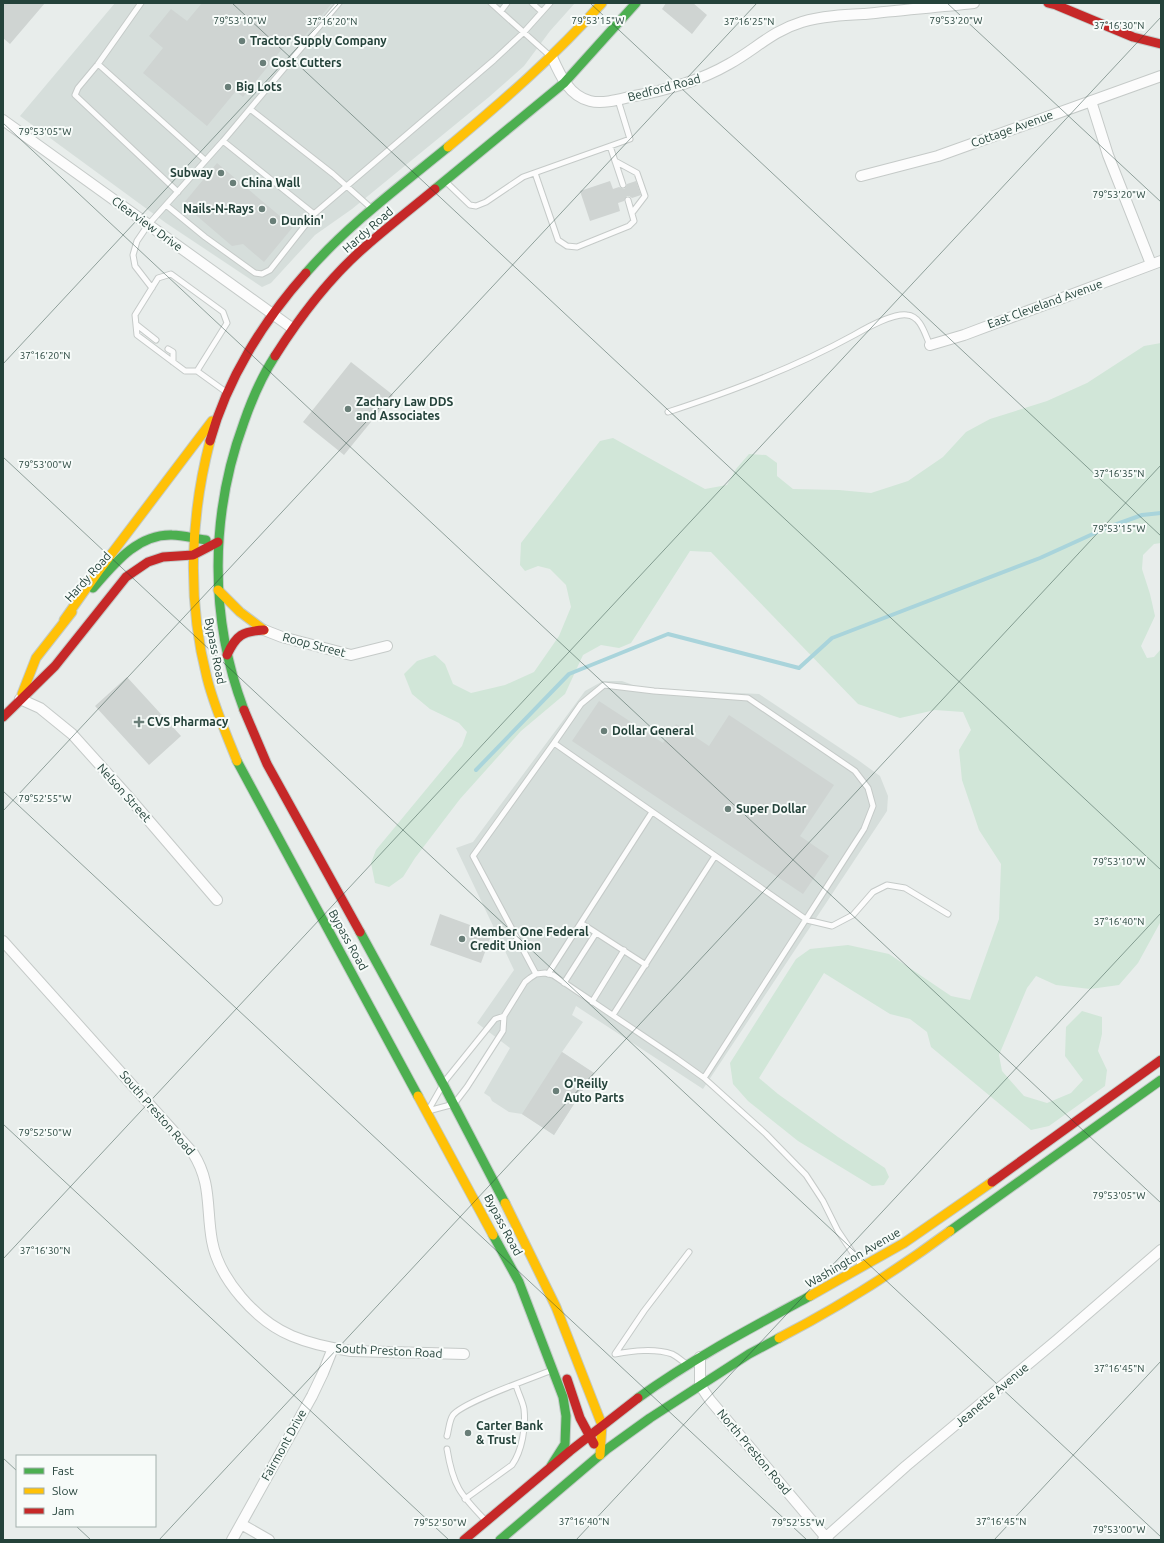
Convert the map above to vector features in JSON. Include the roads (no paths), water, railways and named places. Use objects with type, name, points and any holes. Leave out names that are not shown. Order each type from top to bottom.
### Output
[{"type":"main road","name":"Hardy Road","points":[[224,403],[238,370],[272,314],[300,278],[336,241],[372,209],[490,112],[552,57],[602,3]]},
{"type":"main road","name":"Hardy Road","points":[[218,542],[223,503],[236,443],[261,381],[292,328],[315,298],[366,246],[564,83],[636,3]]},
{"type":"main road","points":[[1048,3],[1133,37],[1161,44]]},
{"type":"main road","points":[[64,620],[84,589],[122,538],[164,487],[224,403]]},
{"type":"main road","name":"Bypass Road","points":[[224,403],[213,432],[205,462],[196,520],[193,555],[195,613],[200,650],[207,680],[219,717],[234,754],[520,1282],[564,1404],[566,1416],[566,1433],[564,1444],[552,1466]]},
{"type":"main road","name":"Hardy Road","points":[[20,699],[36,658],[64,620],[112,567],[126,554],[137,546],[156,537],[171,535],[218,542]]},
{"type":"main road","name":"Hardy Road","points":[[3,717],[55,666],[126,577],[148,562],[163,557],[193,555],[218,542]]},
{"type":"main road","name":"Bypass Road","points":[[218,542],[218,590],[221,623],[236,692],[248,722],[267,764],[454,1104],[518,1227],[547,1287],[602,1425],[600,1455]]},
{"type":"main road","points":[[218,590],[246,619],[264,630]]},
{"type":"main road","points":[[227,655],[232,642],[237,638],[245,633],[264,630]]},
{"type":"main road","name":"Washington Avenue","points":[[464,1540],[589,1435],[688,1364],[748,1329],[863,1268],[924,1230],[1161,1060]]},
{"type":"main road","points":[[500,1540],[600,1455],[650,1418],[749,1354],[816,1319],[926,1249],[1161,1080]]},
{"type":"main road","points":[[524,1295],[555,1349]]},
{"type":"main road","points":[[564,1370],[580,1418],[600,1455]]},
{"type":"street","name":"Bedford Road","points":[[552,57],[564,83],[578,95],[590,101],[618,100],[658,91],[703,78],[730,64],[770,36],[786,27],[804,21],[839,16],[974,3]]},
{"type":"street","name":"Cottage Avenue","points":[[861,176],[938,156],[1161,76]]},
{"type":"street","points":[[1091,101],[1108,154],[1156,263]]},
{"type":"street","name":"Clearview Drive","points":[[3,120],[292,328]]},
{"type":"street","name":"East Cleveland Avenue","points":[[930,345],[964,334],[1156,263]]},
{"type":"street","name":"Roop Street","points":[[264,630],[282,637],[351,655],[387,646]]},
{"type":"street","name":"Nelson Street","points":[[20,699],[40,708],[72,734],[217,900]]},
{"type":"street","name":"South Preston Road","points":[[3,941],[193,1153],[205,1178],[212,1240],[215,1253],[223,1272],[236,1292],[251,1308],[274,1326],[290,1335],[333,1348],[350,1351],[464,1354]]},
{"type":"street","name":"Jeanette Avenue","points":[[825,1539],[906,1466],[1063,1335],[1161,1250]]},
{"type":"street","name":"Fairmont Drive","points":[[232,1540],[312,1396],[324,1373],[333,1348]]},
{"type":"street","points":[[700,1357],[700,1385]]},
{"type":"street","name":"North Preston Road","points":[[700,1385],[710,1400],[825,1539]]},
{"type":"street","points":[[241,1524],[269,1540]]},
{"type":"lane","points":[[141,3],[98,64],[78,88],[75,95],[178,192]]},
{"type":"lane","points":[[152,288],[135,266],[133,255],[137,241],[148,225],[223,141],[339,3]]},
{"type":"lane","points":[[491,3],[552,57]]},
{"type":"lane","points":[[501,11],[507,3]]},
{"type":"lane","points":[[532,3],[542,12]]},
{"type":"lane","points":[[166,205],[217,246],[255,273],[262,274],[270,270],[314,214],[524,32],[550,3]]},
{"type":"lane","points":[[98,64],[205,160]]},
{"type":"lane","points":[[445,181],[470,205],[476,206],[486,202],[523,177],[630,139],[618,100]]},
{"type":"lane","points":[[250,109],[348,186],[372,209]]},
{"type":"lane","points":[[223,141],[314,214]]},
{"type":"lane","points":[[610,146],[623,185]]},
{"type":"lane","points":[[615,161],[637,173],[645,196],[632,213]]},
{"type":"lane","points":[[535,173],[558,240],[567,246],[577,247],[629,226],[634,221],[628,200]]},
{"type":"lane","points":[[198,371],[226,322],[223,312],[171,274],[158,278],[135,315],[138,335],[185,370],[198,371],[228,394]]},
{"type":"lane","points":[[668,412],[736,389],[781,371],[834,346],[883,320],[903,315],[913,316],[918,320],[930,345]]},
{"type":"lane","points":[[137,325],[156,340]]},
{"type":"lane","points":[[168,349],[172,352],[174,362]]},
{"type":"lane","points":[[536,974],[473,856],[581,704],[604,685],[654,691],[748,698],[855,771],[868,788],[873,806],[864,829],[807,920],[704,1078]]},
{"type":"lane","points":[[554,743],[807,920],[832,926],[852,915],[872,892],[886,885],[905,888],[948,914]]},
{"type":"lane","points":[[548,974],[652,812]]},
{"type":"lane","points":[[613,1015],[715,856]]},
{"type":"lane","points":[[580,923],[646,965]]},
{"type":"lane","points":[[564,983],[596,933]]},
{"type":"lane","points":[[592,1002],[624,950]]},
{"type":"lane","points":[[428,1110],[454,1104],[467,1087],[503,1031],[504,1016],[525,982],[536,974],[553,975],[704,1078],[766,1134],[806,1175],[838,1231],[863,1268]]},
{"type":"lane","points":[[428,1110],[443,1084],[495,1019],[504,1016]]},
{"type":"lane","points":[[688,1364],[672,1354],[660,1352],[638,1350],[615,1354],[644,1311],[689,1252]]},
{"type":"lane","points":[[447,1436],[450,1421],[454,1414],[460,1410],[553,1370]]},
{"type":"lane","points":[[465,1499],[512,1465],[518,1457],[523,1433],[524,1409],[516,1385]]},
{"type":"lane","points":[[447,1449],[451,1473],[459,1490],[465,1499],[486,1521]]},
{"type":"waterway","points":[[476,770],[569,674],[668,634],[799,668],[832,638],[1040,558],[1106,528],[1142,515],[1161,513]]},
{"type":"place","name":"Tractor Supply Company","points":[[242,41]]},
{"type":"place","name":"Cost Cutters","points":[[263,63]]},
{"type":"place","name":"Big Lots","points":[[228,87]]},
{"type":"place","name":"Subway","points":[[221,173]]},
{"type":"place","name":"China Wall","points":[[233,183]]},
{"type":"place","name":"Nails-N-Rays","points":[[262,209]]},
{"type":"place","name":"Dunkin'","points":[[273,221]]},
{"type":"place","name":"Zachary Law DDS and Associates","points":[[348,409]]},
{"type":"place","name":"CVS Pharmacy","points":[[139,722]]},
{"type":"place","name":"Dollar General","points":[[604,731]]},
{"type":"place","name":"Super Dollar","points":[[728,809]]},
{"type":"place","name":"Member One Federal Credit Union","points":[[462,939]]},
{"type":"place","name":"O'Reilly Auto Parts","points":[[556,1091]]},
{"type":"place","name":"Carter Bank & Trust","points":[[468,1433]]}]
